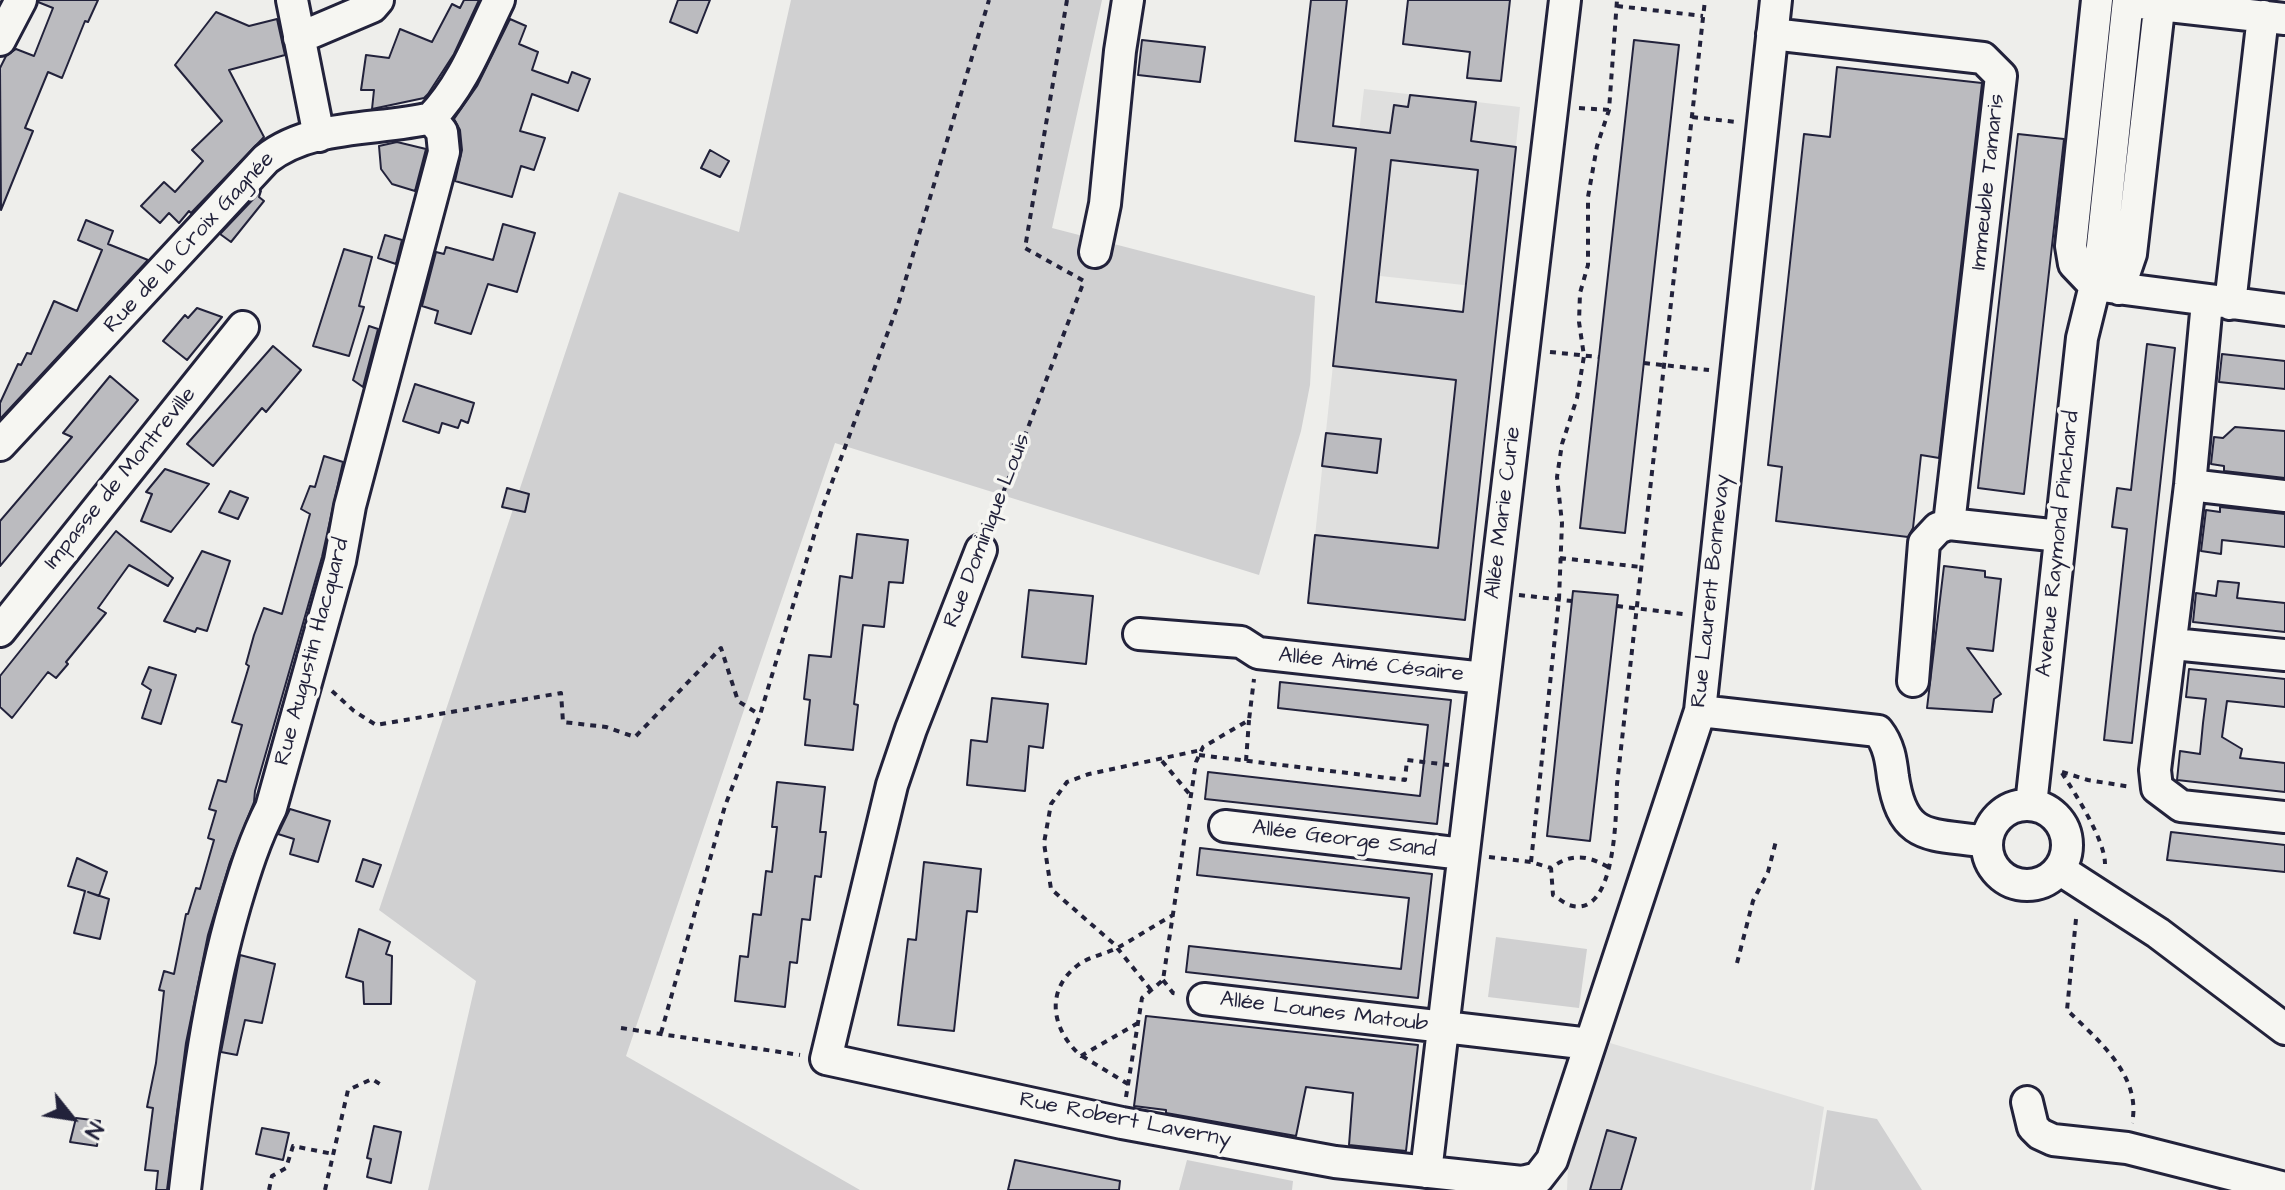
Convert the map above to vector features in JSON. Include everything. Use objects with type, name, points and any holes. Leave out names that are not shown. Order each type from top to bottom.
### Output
[{"type":"street","points":[[0,40],[21,0]]},
{"type":"street","points":[[292,0],[319,136]]},
{"type":"street","points":[[299,38],[372,7],[378,0]]},
{"type":"street","points":[[431,118],[461,78],[499,0]]},
{"type":"street","points":[[1095,252],[1105,204],[1128,0]]},
{"type":"street","name":"Allée Marie Curie","points":[[1426,1172],[1565,0]]},
{"type":"street","name":"Rue Laurent Bonnevay","points":[[1554,1175],[1590,1044],[1700,711],[1776,0]]},
{"type":"street","points":[[2097,0],[2071,246],[2074,264],[2106,287],[2285,310]]},
{"type":"street","points":[[2123,1],[2160,2],[2274,17],[2219,303],[2190,485],[2173,644],[2155,770],[2157,788],[2181,806],[2285,817]]},
{"type":"street","name":"Avenue Raymond Pinchard","points":[[2106,287],[2100,265],[2123,1]]},
{"type":"street","name":"Avenue Raymond Pinchard","points":[[2031,805],[2082,338],[2106,287],[2131,254],[2160,2]]},
{"type":"street","name":"Immeuble Tamaris","points":[[1772,34],[1983,58],[2001,76],[1949,524]]},
{"type":"street","name":"Rue de la Croix Gagnée","points":[[0,445],[266,159],[290,143],[431,118]]},
{"type":"street","name":"Rue Augustin Hacquard","points":[[185,1190],[206,1028],[224,944],[255,839],[271,808],[340,561],[350,506],[444,152],[442,132],[431,118]]},
{"type":"street","name":"Impasse de Montreville","points":[[0,631],[243,327]]},
{"type":"street","points":[[2190,485],[2285,496]]},
{"type":"street","points":[[1913,681],[1924,543],[1938,528],[1949,524],[2060,536]]},
{"type":"street","name":"Rue Dominique Louis","points":[[826,1059],[892,785],[981,550]]},
{"type":"street","name":"Allée Aimé Césaire","points":[[1139,634],[1241,642],[1258,653],[1484,678]]},
{"type":"street","points":[[2173,644],[2285,655]]},
{"type":"street","points":[[1700,711],[1878,731],[1886,741],[1896,794],[1906,821],[1919,830],[1987,842]]},
{"type":"street","points":[[2031,805],[2053,814],[2066,834],[2065,858],[2059,869],[2041,882],[2018,884],[1999,873],[1991,864],[1987,842],[1991,827],[2001,814],[2015,806],[2031,805]]},
{"type":"street","name":"Allée George Sand","points":[[1225,826],[1463,854]]},
{"type":"street","points":[[2059,869],[2145,924],[2285,1029]]},
{"type":"street","name":"Allée Lounes Matoub","points":[[1204,999],[1590,1044]]},
{"type":"street","name":"Rue Robert Laverny","points":[[826,1059],[1122,1123],[1335,1162],[1498,1184],[1554,1175]]},
{"type":"street","points":[[2027,1102],[2033,1127],[2053,1140],[2127,1148],[2285,1188]]},
{"type":"path","points":[[661,1033],[725,806],[760,715],[822,509],[898,305],[989,0]]},
{"type":"path","name":"Rue Dominique Louis","points":[[981,550],[1084,281],[1025,248],[1067,0]]},
{"type":"path","points":[[1551,868],[1553,895],[1571,906],[1589,904],[1601,894],[1616,837],[1617,784],[1705,0]]},
{"type":"path","points":[[1531,862],[1559,599],[1562,523],[1557,477],[1584,356],[1579,322],[1580,293],[1588,265],[1588,197],[1597,146],[1609,110],[1617,3],[1703,16]]},
{"type":"path","points":[[1692,117],[1762,125]]},
{"type":"path","points":[[1523,349],[1599,357]]},
{"type":"path","points":[[1644,363],[1736,373]]},
{"type":"path","points":[[1560,558],[1641,567]]},
{"type":"path","points":[[1495,593],[1572,601]]},
{"type":"path","points":[[1617,606],[1709,616]]},
{"type":"path","points":[[326,685],[354,711],[376,725],[561,693],[563,722],[606,727],[635,737],[721,648],[738,701],[760,715]]},
{"type":"path","points":[[1246,761],[1258,653]]},
{"type":"path","points":[[1122,1123],[1142,998],[1163,980],[1200,753],[1249,720]]},
{"type":"path","points":[[1151,990],[1117,948],[1051,889],[1044,843],[1051,804],[1067,782],[1089,774],[1200,753],[1405,780],[1407,760],[1473,768]]},
{"type":"path","points":[[1161,760],[1191,796]]},
{"type":"path","points":[[2105,864],[2105,854],[2084,808],[2061,771],[2125,787],[2157,788]]},
{"type":"path","points":[[1737,963],[1753,901],[1768,872],[1776,841]]},
{"type":"path","points":[[1463,854],[1531,862],[1551,868],[1572,856],[1592,858],[1608,867]]},
{"type":"path","points":[[1128,1084],[1081,1056],[1062,1036],[1056,1020],[1059,985],[1079,964],[1117,948],[1173,915]]},
{"type":"path","points":[[2076,919],[2067,1010],[2109,1053],[2126,1079],[2135,1102],[2132,1125]]},
{"type":"path","points":[[1081,1056],[1138,1023]]},
{"type":"path","points":[[621,1028],[826,1059]]},
{"type":"path","points":[[325,1190],[348,1090],[372,1079],[383,1086]]},
{"type":"path","points":[[269,1190],[272,1176],[286,1168],[293,1146],[333,1154]]},
{"type":"shaded area","points":[[791,0],[1102,0],[1052,228],[1315,296],[1310,385],[1301,431],[1259,575],[835,443],[626,1056],[860,1190],[428,1190],[476,981],[379,910],[619,192],[739,232]]},
{"type":"shaded area","points":[[1364,89],[1520,107],[1501,289],[1343,272]]},
{"type":"shaded area","points":[[1340,298],[1498,316],[1465,620],[1308,603]]},
{"type":"shaded area","points":[[1496,937],[1587,949],[1579,1008],[1488,997]]},
{"type":"shaded area","points":[[1610,1043],[1824,1107],[1811,1190],[1567,1190],[1568,1166]]},
{"type":"shaded area","points":[[1827,1110],[1877,1119],[1922,1190],[1814,1190]]},
{"type":"shaded area","points":[[1187,1160],[1293,1181],[1292,1190],[1179,1190]]},
{"type":"building","points":[[39,0],[98,0],[88,22],[85,21],[62,78],[48,72],[25,128],[33,131],[1,210],[0,68],[6,56],[16,49],[34,56],[53,8]]},
{"type":"building","points":[[464,0],[479,0],[454,54],[428,94],[424,98],[372,109],[374,90],[361,90],[366,55],[389,58],[400,29],[432,42],[452,4],[460,8]]},
{"type":"building","points":[[678,0],[710,0],[697,33],[670,22]]},
{"type":"building","points":[[1311,0],[1347,0],[1333,126],[1390,133],[1394,105],[1408,107],[1410,95],[1476,102],[1471,141],[1516,147],[1465,620],[1308,603],[1315,535],[1438,548],[1456,380],[1333,366],[1356,148],[1295,141]],"holes":[[[1391,160],[1478,170],[1463,312],[1376,302]]]},
{"type":"building","points":[[1408,0],[1510,0],[1501,81],[1467,78],[1470,52],[1403,44]]},
{"type":"building","points":[[216,12],[249,26],[277,19],[285,55],[229,70],[264,137],[179,223],[169,213],[160,223],[141,206],[164,182],[175,192],[203,161],[192,150],[222,121],[175,65]]},
{"type":"building","points":[[510,19],[526,26],[519,44],[538,52],[532,70],[568,83],[572,72],[590,79],[578,111],[532,94],[520,131],[545,138],[534,170],[521,166],[512,197],[455,181],[462,150],[460,130],[454,119],[477,86]]},
{"type":"building","points":[[1142,40],[1205,47],[1200,82],[1138,75]]},
{"type":"building","points":[[1634,40],[1679,45],[1625,533],[1580,528]]},
{"type":"building","points":[[1837,67],[1982,83],[1939,458],[1921,455],[1913,528],[1908,537],[1776,521],[1782,467],[1768,465],[1804,134],[1830,137]]},
{"type":"building","points":[[2018,134],[2064,139],[2024,494],[1978,488]]},
{"type":"building","points":[[397,142],[426,149],[415,191],[392,184],[381,169],[379,146]]},
{"type":"building","points":[[710,150],[729,161],[720,177],[701,168]]},
{"type":"building","points":[[261,191],[259,197],[264,201],[231,242],[220,234]]},
{"type":"building","points":[[86,220],[113,231],[108,244],[148,260],[0,419],[0,403],[18,364],[21,365],[27,353],[31,354],[54,301],[77,311],[102,250],[78,240]]},
{"type":"building","points":[[503,224],[535,233],[517,292],[488,284],[471,334],[435,323],[438,311],[422,306],[436,252],[444,254],[446,247],[493,260]]},
{"type":"building","points":[[385,235],[402,240],[396,264],[378,258]]},
{"type":"building","points":[[344,249],[372,257],[359,306],[364,307],[349,356],[313,346]]},
{"type":"building","points":[[197,308],[222,317],[187,360],[163,341],[185,315],[188,318]]},
{"type":"building","points":[[369,326],[378,329],[363,387],[353,380]]},
{"type":"building","points":[[2147,344],[2175,348],[2132,743],[2104,740],[2127,529],[2112,527],[2117,488],[2131,490]]},
{"type":"building","points":[[273,346],[301,370],[266,412],[262,408],[213,466],[187,444]]},
{"type":"building","points":[[2222,354],[2285,361],[2285,389],[2219,382]]},
{"type":"building","points":[[110,376],[138,400],[0,566],[0,521],[72,437],[63,433]]},
{"type":"building","points":[[415,384],[474,403],[468,423],[461,420],[458,428],[442,423],[439,433],[403,421]]},
{"type":"building","points":[[2235,427],[2285,431],[2285,478],[2224,471],[2224,466],[2211,464],[2214,437],[2223,438]]},
{"type":"building","points":[[1326,433],[1381,439],[1377,473],[1322,466]]},
{"type":"building","points":[[324,456],[343,462],[322,557],[254,802],[230,862],[208,935],[186,1043],[167,1190],[156,1190],[158,1171],[145,1170],[153,1108],[147,1107],[156,1063],[164,991],[159,990],[164,971],[174,974],[186,914],[196,888],[200,889],[214,840],[208,838],[216,811],[209,809],[218,780],[226,782],[242,725],[232,722],[249,666],[246,664],[254,635],[264,608],[282,614],[310,514],[301,509],[310,486],[315,487]]},
{"type":"building","points":[[165,469],[209,484],[171,532],[141,521],[152,494],[146,492]]},
{"type":"building","points":[[507,488],[529,494],[525,512],[502,507]]},
{"type":"building","points":[[230,491],[248,498],[238,519],[219,512]]},
{"type":"building","points":[[2220,507],[2285,514],[2285,547],[2222,540],[2221,554],[2201,551],[2206,510],[2220,512]]},
{"type":"building","points":[[116,531],[173,578],[168,586],[129,565],[98,608],[106,613],[66,662],[68,664],[56,678],[48,672],[12,718],[0,707],[0,676]]},
{"type":"building","points":[[857,534],[908,540],[903,583],[889,582],[884,627],[863,625],[854,704],[858,705],[853,750],[805,745],[810,700],[804,699],[809,655],[831,657],[840,576],[852,578]]},
{"type":"building","points":[[202,551],[230,561],[207,631],[197,628],[195,632],[164,621]]},
{"type":"building","points":[[1944,566],[1985,571],[1985,577],[2001,579],[1993,651],[1967,648],[2001,694],[1994,699],[1992,712],[1927,708]]},
{"type":"building","points":[[2218,581],[2239,583],[2237,598],[2285,603],[2285,632],[2193,622],[2196,593],[2216,596]]},
{"type":"building","points":[[1029,590],[1093,596],[1086,664],[1022,657]]},
{"type":"building","points":[[1573,591],[1618,595],[1590,841],[1547,836]]},
{"type":"building","points":[[149,667],[176,675],[161,724],[142,718],[151,690],[142,684]]},
{"type":"building","points":[[2189,669],[2285,679],[2285,707],[2227,701],[2222,737],[2242,749],[2240,758],[2285,763],[2285,792],[2177,780],[2180,751],[2200,754],[2206,699],[2186,697]]},
{"type":"building","points":[[1280,682],[1451,700],[1437,824],[1205,799],[1208,772],[1420,796],[1428,725],[1278,708]]},
{"type":"building","points":[[992,698],[1048,704],[1043,748],[1029,746],[1025,791],[967,785],[971,740],[987,742]]},
{"type":"building","points":[[777,782],[825,787],[820,832],[826,832],[821,877],[815,876],[810,920],[802,919],[797,963],[790,962],[785,1007],[735,1001],[740,956],[748,957],[753,914],[761,915],[766,871],[772,872],[777,827],[772,827]]},
{"type":"building","points":[[290,809],[330,821],[318,862],[290,854],[294,839],[278,834]]},
{"type":"building","points":[[2171,832],[2285,845],[2285,872],[2167,860]]},
{"type":"building","points":[[1200,848],[1432,874],[1418,998],[1186,972],[1189,946],[1401,969],[1409,898],[1197,875]]},
{"type":"building","points":[[77,858],[107,872],[99,896],[109,899],[100,939],[74,933],[85,891],[68,886]]},
{"type":"building","points":[[363,859],[381,865],[373,887],[356,881]]},
{"type":"building","points":[[924,862],[981,869],[977,912],[967,911],[954,1031],[898,1025],[908,939],[916,940]]},
{"type":"building","points":[[359,929],[390,942],[386,954],[392,956],[391,1004],[364,1004],[363,982],[346,977]]},
{"type":"building","points":[[240,955],[275,964],[262,1023],[245,1020],[237,1055],[221,1052]]},
{"type":"building","points":[[1146,1016],[1418,1045],[1406,1151],[1349,1145],[1353,1093],[1306,1087],[1296,1136],[1134,1106]]},
{"type":"building","points":[[76,1118],[100,1121],[97,1146],[70,1142]]},
{"type":"building","points":[[374,1126],[401,1132],[391,1183],[367,1177],[371,1159],[367,1158]]},
{"type":"building","points":[[262,1128],[289,1133],[283,1160],[256,1154]]},
{"type":"building","points":[[1607,1130],[1636,1138],[1621,1190],[1590,1190]]},
{"type":"building","points":[[1015,1160],[1120,1181],[1119,1190],[1008,1190]]}]
